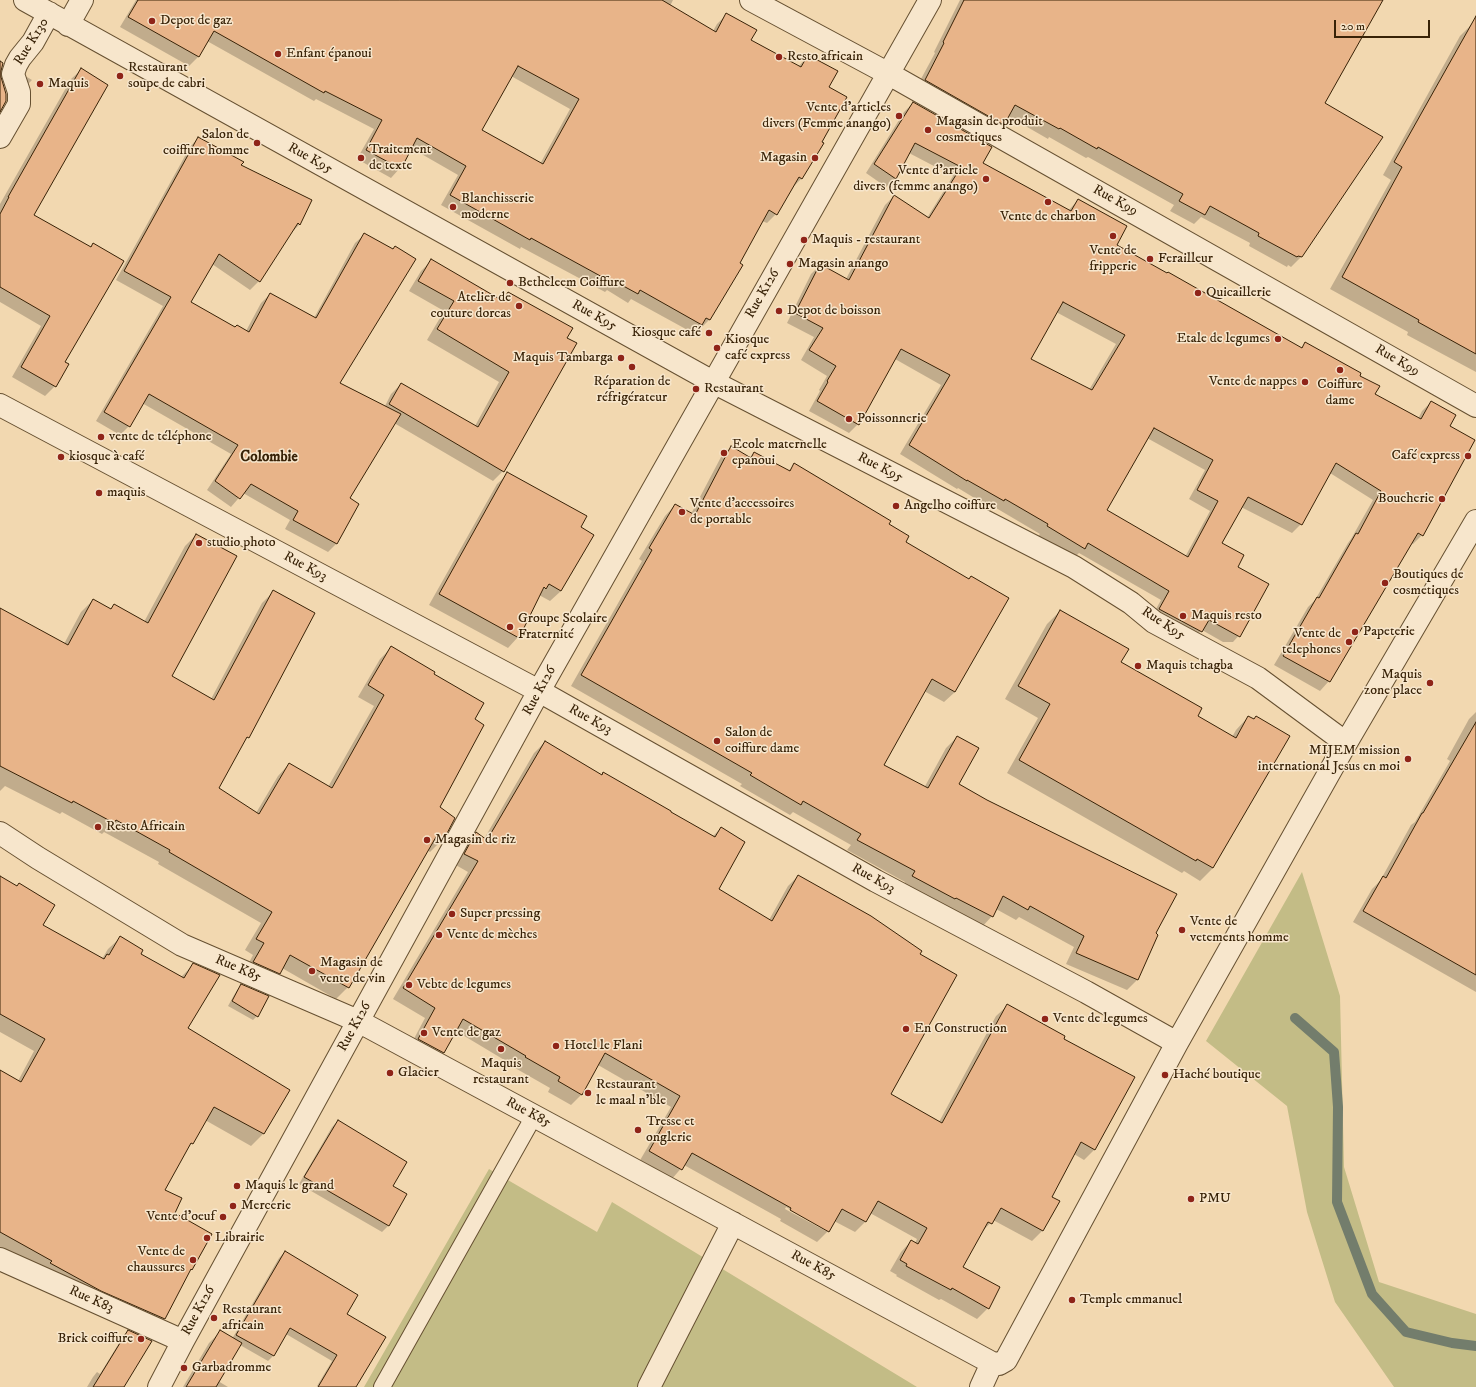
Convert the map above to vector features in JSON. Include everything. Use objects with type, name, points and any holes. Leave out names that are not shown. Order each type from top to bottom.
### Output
[{"type":"street","name":"Rue K95","points":[[25,0],[713,382],[1074,567],[1131,603],[1154,622],[1258,678],[1346,744]]},
{"type":"street","name":"Rue K130","points":[[68,25],[82,0]]},
{"type":"street","name":"Rue K99","points":[[751,0],[889,74],[1476,406]]},
{"type":"street","name":"Rue K126","points":[[159,1387],[539,691],[930,0]]},
{"type":"street","name":"Rue K130","points":[[0,137],[19,104],[19,92],[13,74],[16,65],[33,42],[49,13]]},
{"type":"street","name":"Rue K93","points":[[0,405],[539,691],[869,877],[1086,992],[1177,1043]]},
{"type":"street","points":[[980,1387],[992,1363],[999,1364],[1006,1360],[1177,1043],[1346,744],[1476,521]]},
{"type":"street","name":"Rue K85","points":[[0,833],[38,858],[182,945],[358,1021],[992,1363]]},
{"type":"street","points":[[648,1387],[733,1223]]},
{"type":"street","name":"Rue K83","points":[[0,1259],[183,1341]]},
{"type":"lane","points":[[382,1387],[534,1116]]},
{"type":"shaded area","points":[[1302,872],[1340,996],[1344,1167],[1379,1282],[1476,1314],[1476,1387],[1394,1387],[1335,1302],[1307,1212],[1287,1106],[1206,1041]]},
{"type":"shaded area","points":[[489,1169],[597,1232],[612,1202],[917,1387],[364,1387]]},
{"type":"building","points":[[138,0],[662,0],[716,32],[726,13],[757,30],[751,40],[801,67],[808,55],[838,71],[829,87],[847,97],[822,142],[824,143],[802,179],[799,177],[777,215],[769,210],[740,263],[743,265],[710,320],[706,318],[702,325],[640,290],[638,294],[616,282],[615,284],[531,238],[530,240],[450,195],[466,166],[417,138],[401,169],[366,150],[382,120],[325,91],[324,93],[214,31],[199,57],[128,17]],"holes":[[[518,66],[579,99],[543,164],[482,130]]]},
{"type":"building","points":[[964,0],[1383,0],[1325,103],[1383,137],[1302,257],[1297,257],[1258,236],[1259,233],[1210,206],[1205,215],[1179,201],[1183,194],[1098,147],[1097,149],[1015,105],[1004,125],[925,80]]},
{"type":"building","points":[[1476,16],[1476,354],[1342,277],[1402,167],[1394,162]]},
{"type":"building","points":[[0,61],[3,63],[1,77],[6,94],[6,101],[0,112]]},
{"type":"building","points":[[81,68],[108,85],[34,215],[91,247],[93,243],[124,261],[65,362],[69,364],[56,387],[21,367],[50,316],[0,287],[0,214],[8,197]]},
{"type":"building","points":[[913,102],[992,147],[983,163],[1071,211],[1078,199],[1127,226],[1117,245],[1167,273],[1168,272],[1302,348],[1305,342],[1361,373],[1360,376],[1380,386],[1375,394],[1421,419],[1431,401],[1456,415],[1450,426],[1475,440],[1423,536],[1418,533],[1330,682],[1283,656],[1317,597],[1319,598],[1356,533],[1358,534],[1381,491],[1336,463],[1302,525],[1248,497],[1222,543],[1244,555],[1238,567],[1269,584],[1240,637],[1209,620],[1202,632],[1159,609],[1169,591],[1088,543],[1085,549],[1047,526],[1048,524],[1005,499],[1004,501],[967,481],[909,445],[950,375],[901,349],[859,425],[817,401],[836,366],[809,350],[823,328],[795,313],[820,264],[849,280],[894,195],[929,218],[961,167],[915,143],[896,179],[874,164]],"holes":[[[1063,302],[1125,335],[1092,390],[1031,359]],[[1154,428],[1213,460],[1197,490],[1218,501],[1188,557],[1107,510]]]},
{"type":"building","points":[[198,137],[244,162],[241,165],[312,200],[300,225],[298,223],[260,282],[219,254],[191,302],[235,327],[237,325],[249,332],[270,293],[316,318],[364,233],[393,249],[395,246],[416,259],[340,383],[401,414],[350,498],[359,504],[337,544],[293,520],[298,511],[251,484],[240,499],[215,481],[238,445],[149,394],[130,427],[104,412],[171,297],[124,271]]},
{"type":"building","points":[[431,259],[503,301],[508,292],[573,328],[567,338],[577,343],[504,472],[389,404],[401,383],[478,427],[509,372],[437,329],[454,301],[418,281]]},
{"type":"building","points":[[731,446],[751,458],[754,452],[790,471],[794,463],[891,521],[889,524],[909,536],[906,542],[969,579],[971,576],[1009,598],[955,692],[932,679],[884,765],[928,788],[957,736],[979,748],[959,784],[987,800],[1177,894],[1156,933],[1158,935],[1138,980],[1076,953],[1084,936],[1030,906],[1028,910],[1003,896],[993,917],[912,876],[915,871],[857,840],[861,834],[803,801],[801,805],[750,775],[752,773],[581,675],[652,550],[649,548],[675,504],[695,515]]},
{"type":"building","points":[[507,472],[587,516],[581,527],[594,535],[561,591],[549,584],[546,589],[544,587],[519,638],[439,594]]},
{"type":"building","points":[[196,534],[237,556],[172,676],[214,700],[273,590],[315,613],[249,738],[247,737],[219,788],[259,814],[289,763],[332,788],[384,695],[368,685],[391,646],[435,672],[434,674],[484,703],[475,719],[484,725],[440,807],[455,818],[443,841],[436,837],[349,988],[290,955],[280,974],[253,962],[264,943],[256,939],[272,912],[169,852],[170,850],[116,820],[114,823],[73,801],[72,803],[0,766],[0,608],[68,645],[93,599],[111,609],[114,604],[148,623]]},
{"type":"building","points":[[1060,610],[1129,649],[1121,662],[1202,708],[1198,716],[1236,738],[1248,716],[1254,719],[1256,716],[1290,736],[1213,868],[1197,859],[1196,861],[1019,760],[1050,704],[1018,686]]},
{"type":"building","points":[[1476,722],[1476,975],[1363,911],[1383,876],[1386,878],[1422,813]]},
{"type":"building","points":[[545,741],[602,775],[603,772],[715,837],[721,827],[745,842],[719,889],[772,921],[798,875],[871,916],[922,951],[920,954],[957,975],[891,1094],[942,1123],[1007,1004],[1065,1036],[1064,1039],[1135,1077],[1095,1150],[1081,1142],[1052,1197],[1060,1201],[1043,1231],[1001,1208],[992,1224],[988,1222],[963,1267],[1000,1287],[989,1309],[952,1288],[951,1290],[906,1266],[907,1264],[900,1260],[911,1240],[918,1244],[927,1228],[878,1201],[866,1222],[842,1209],[829,1232],[790,1210],[791,1208],[692,1153],[682,1170],[649,1151],[680,1096],[605,1053],[582,1095],[558,1081],[560,1077],[463,1019],[444,1053],[418,1039],[435,1008],[403,988],[478,861],[464,854],[476,832],[487,840]]},
{"type":"building","points":[[0,876],[17,886],[19,883],[55,905],[43,925],[104,959],[107,954],[109,955],[120,936],[143,950],[141,954],[184,978],[193,963],[220,975],[188,1028],[290,1090],[264,1134],[214,1107],[193,1144],[191,1143],[165,1190],[182,1198],[175,1213],[212,1234],[192,1270],[191,1269],[165,1319],[101,1291],[50,1263],[52,1261],[0,1232],[0,1070],[21,1082],[45,1039],[0,1014]]},
{"type":"building","points":[[241,984],[269,996],[258,1017],[232,1001]]},
{"type":"building","points":[[338,1120],[407,1162],[393,1186],[407,1194],[389,1226],[304,1177]]},
{"type":"building","points":[[285,1251],[358,1295],[347,1314],[386,1337],[356,1387],[318,1387],[337,1355],[290,1328],[274,1356],[236,1335]]},
{"type":"building","points":[[128,1330],[152,1341],[124,1387],[93,1387]]},
{"type":"building","points":[[220,1330],[242,1343],[216,1387],[186,1387]]},
{"type":"waterway","points":[[1295,1018],[1334,1052],[1338,1107],[1337,1202],[1372,1294],[1406,1332],[1452,1343],[1476,1346]]},
{"type":"place","name":"Depot de gaz","points":[[152,21]]},
{"type":"place","name":"Enfant épanoui","points":[[278,54]]},
{"type":"place","name":"Resto africain","points":[[779,57]]},
{"type":"place","name":"Restaurant soupe de cabri","points":[[120,76]]},
{"type":"place","name":"Maquis","points":[[40,84]]},
{"type":"place","name":"Vente d'articles divers (Femme anango)","points":[[899,116]]},
{"type":"place","name":"Magasin de produit cosmetiques","points":[[928,130]]},
{"type":"place","name":"Salon de coiffure homme","points":[[257,143]]},
{"type":"place","name":"Traitement de texte","points":[[361,158]]},
{"type":"place","name":"Magasin","points":[[815,158]]},
{"type":"place","name":"Vente d'article divers (femme anango)","points":[[986,179]]},
{"type":"place","name":"Vente de charbon","points":[[1048,202]]},
{"type":"place","name":"Blanchisserie moderne","points":[[453,207]]},
{"type":"place","name":"Vente de fripperie","points":[[1113,236]]},
{"type":"place","name":"Maquis - restaurant","points":[[804,240]]},
{"type":"place","name":"Ferailleur","points":[[1150,259]]},
{"type":"place","name":"Magasin anango","points":[[790,264]]},
{"type":"place","name":"Betheleem Coiffure","points":[[510,283]]},
{"type":"place","name":"Quicaillerie","points":[[1198,293]]},
{"type":"place","name":"Atelier de couture dorcas","points":[[519,306]]},
{"type":"place","name":"Depot de boisson","points":[[779,311]]},
{"type":"place","name":"Kiosque café","points":[[709,333]]},
{"type":"place","name":"Etale de legumes","points":[[1278,339]]},
{"type":"place","name":"Kiosque café express","points":[[717,348]]},
{"type":"place","name":"Maquis Tambarga","points":[[621,358]]},
{"type":"place","name":"Réparation de réfrigérateur","points":[[632,367]]},
{"type":"place","name":"Coiffure dame","points":[[1340,370]]},
{"type":"place","name":"Vente de nappes","points":[[1305,382]]},
{"type":"place","name":"Restaurant","points":[[696,389]]},
{"type":"place","name":"Poissonnerie","points":[[849,419]]},
{"type":"place","name":"vente de téléphone","points":[[101,437]]},
{"type":"place","name":"Ecole maternelle epanoui","points":[[724,453]]},
{"type":"place","name":"Café express","points":[[1468,456]]},
{"type":"place","name":"kiosque à café","points":[[61,457]]},
{"type":"place","name":"maquis","points":[[99,493]]},
{"type":"place","name":"Boucherie","points":[[1442,499]]},
{"type":"place","name":"Angelho coiffure","points":[[896,506]]},
{"type":"place","name":"Vente d'accessoires de portable","points":[[682,512]]},
{"type":"place","name":"studio photo","points":[[199,543]]},
{"type":"place","name":"Boutiques de cosmetiques","points":[[1385,583]]},
{"type":"place","name":"Maquis resto","points":[[1183,616]]},
{"type":"place","name":"Groupe Scolaire Fraternité","points":[[510,627]]},
{"type":"place","name":"Papeterie","points":[[1355,632]]},
{"type":"place","name":"Vente de telephones","points":[[1349,642]]},
{"type":"place","name":"Maquis tchagba","points":[[1138,666]]},
{"type":"place","name":"Maquis zone place","points":[[1430,683]]},
{"type":"place","name":"Salon de coiffure dame","points":[[717,741]]},
{"type":"place","name":"MIJEM mission international Jesus en moi","points":[[1408,759]]},
{"type":"place","name":"Resto Africain","points":[[98,827]]},
{"type":"place","name":"Magasin de riz","points":[[427,840]]},
{"type":"place","name":"Super pressing","points":[[452,914]]},
{"type":"place","name":"Vente de vetements homme","points":[[1182,930]]},
{"type":"place","name":"Vente de mèches","points":[[439,935]]},
{"type":"place","name":"Magasin de vente de vin","points":[[312,971]]},
{"type":"place","name":"Vebte de legumes","points":[[409,985]]},
{"type":"place","name":"Vente de legumes","points":[[1045,1019]]},
{"type":"place","name":"En Construction","points":[[906,1029]]},
{"type":"place","name":"Vente de gaz","points":[[424,1033]]},
{"type":"place","name":"Hotel le Flani","points":[[556,1046]]},
{"type":"place","name":"Maquis restaurant","points":[[501,1049]]},
{"type":"place","name":"Glacier","points":[[390,1073]]},
{"type":"place","name":"Haché boutique","points":[[1165,1075]]},
{"type":"place","name":"Restaurant le maal n'ble","points":[[588,1093]]},
{"type":"place","name":"Tresse et onglerie","points":[[638,1130]]},
{"type":"place","name":"Maquis le grand","points":[[237,1186]]},
{"type":"place","name":"PMU","points":[[1191,1199]]},
{"type":"place","name":"Mercerie","points":[[233,1206]]},
{"type":"place","name":"Vente d'oeuf","points":[[223,1217]]},
{"type":"place","name":"Librairie","points":[[207,1238]]},
{"type":"place","name":"Vente de chaussures","points":[[193,1260]]},
{"type":"place","name":"Temple emmanuel","points":[[1072,1300]]},
{"type":"place","name":"Restaurant africain","points":[[214,1318]]},
{"type":"place","name":"Brick coiffure","points":[[141,1339]]},
{"type":"place","name":"Garbadromme","points":[[184,1368]]},
{"type":"district","name":"Colombie","points":[[269,458]]}]
